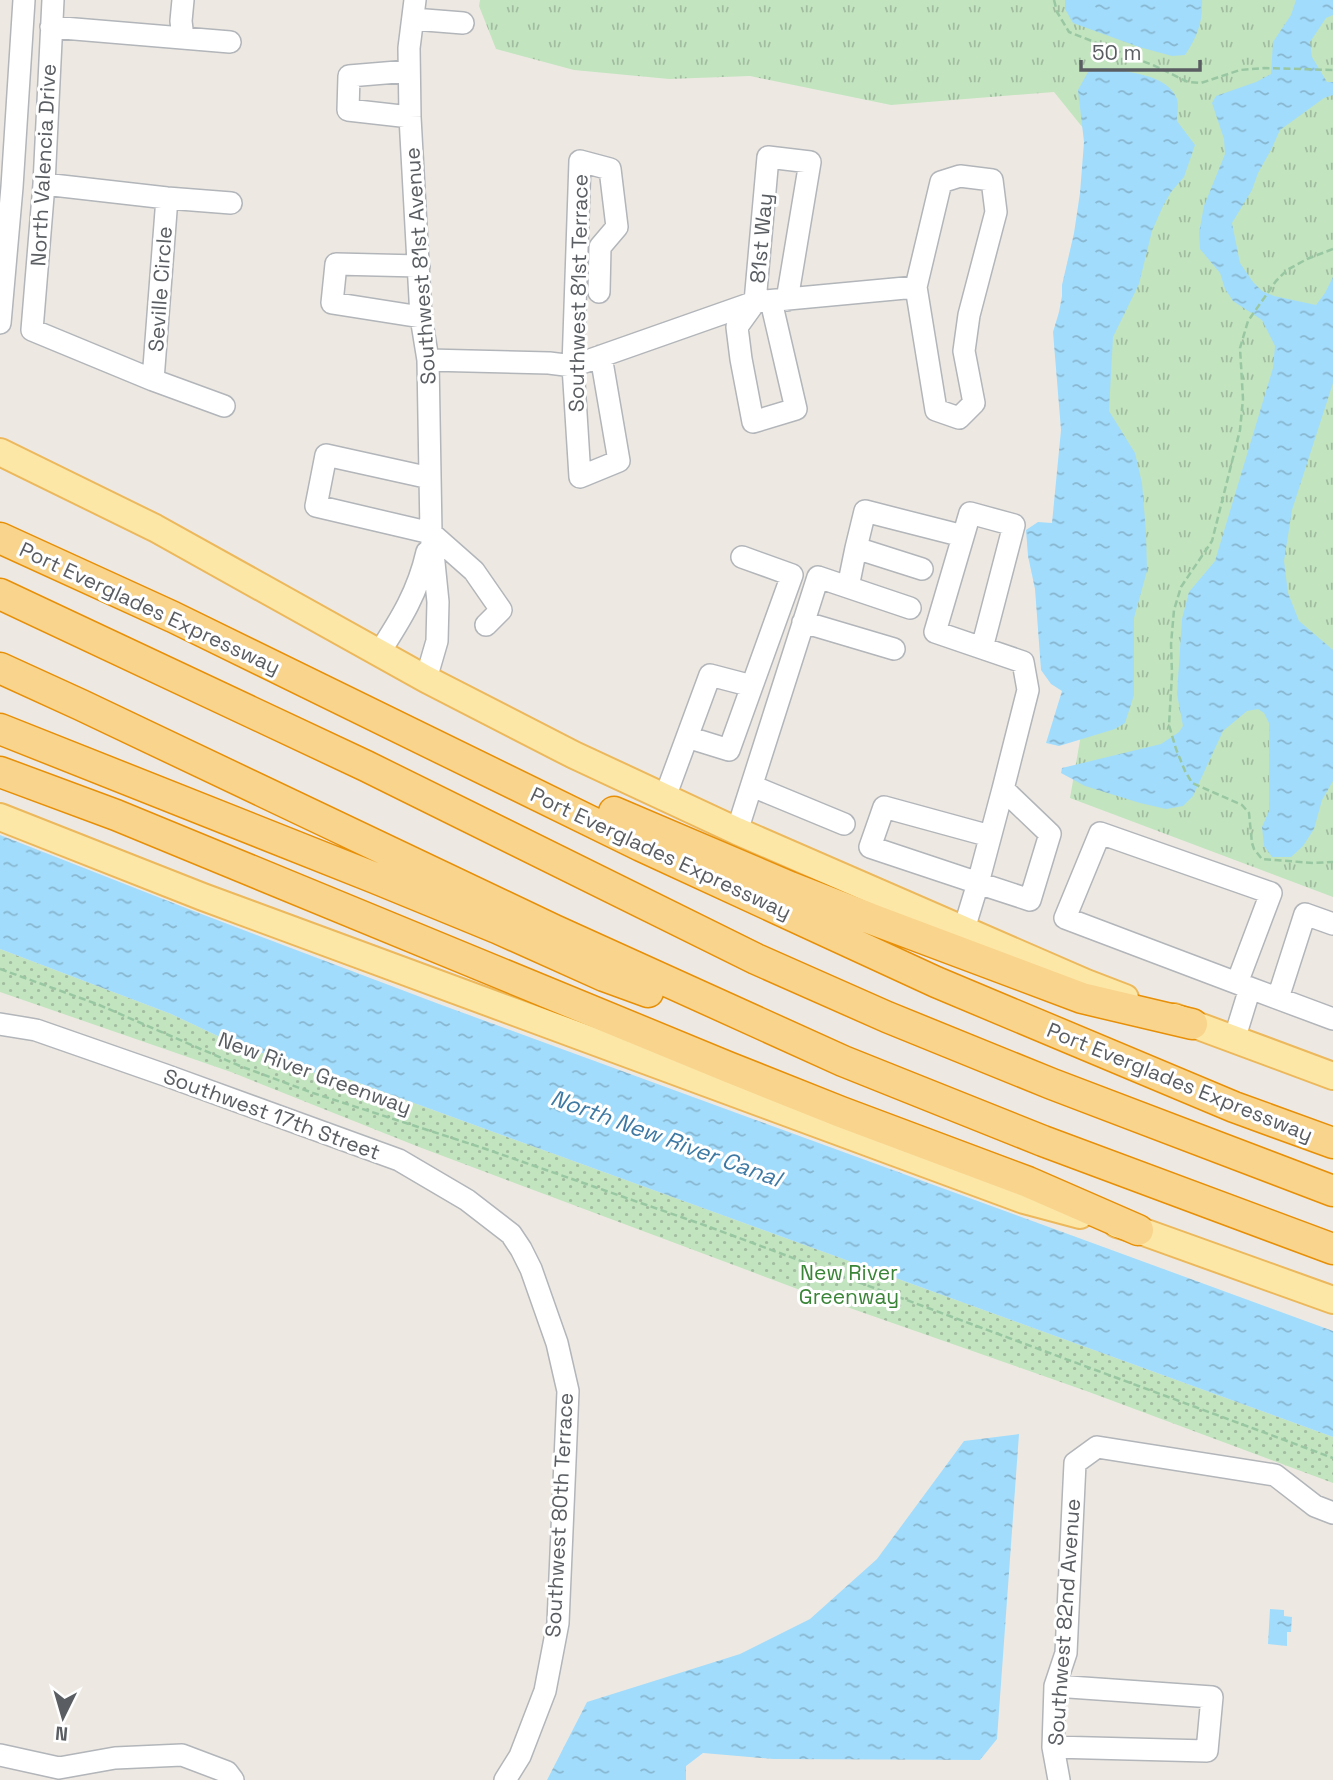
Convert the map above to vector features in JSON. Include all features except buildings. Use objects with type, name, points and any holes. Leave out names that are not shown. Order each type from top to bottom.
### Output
[{"type":"highway","name":"Port Everglades Expressway","points":[[0,538],[173,617],[641,846],[936,982],[1234,1107],[1333,1143]]},
{"type":"highway","points":[[0,594],[366,766],[755,959],[887,1017],[1052,1084],[1333,1191]]},
{"type":"highway","points":[[0,668],[554,930],[843,1061]]},
{"type":"highway","points":[[0,729],[375,878],[604,976],[843,1061],[1043,1141],[1333,1249]]},
{"type":"highway","points":[[411,733],[646,825],[790,887],[1082,998],[1192,1024]]},
{"type":"highway","points":[[0,772],[116,815],[728,1067],[1028,1182],[1138,1230]]},
{"type":"main road","points":[[0,452],[155,528],[426,679],[527,731],[737,831],[1086,982],[1333,1076]]},
{"type":"main road","points":[[0,817],[216,902],[1024,1200],[1138,1230],[1333,1300]]},
{"type":"street","points":[[0,323],[24,0]]},
{"type":"street","name":"North Valencia Drive","points":[[32,330],[44,184],[53,0]]},
{"type":"street","points":[[183,0],[183,38]]},
{"type":"street","points":[[414,10],[463,23]]},
{"type":"street","name":"Southwest 81st Avenue","points":[[414,10],[409,71],[421,317],[428,360],[431,533],[438,602],[437,641],[426,679]]},
{"type":"street","points":[[51,27],[230,42]]},
{"type":"street","points":[[409,71],[349,76],[348,110],[411,117]]},
{"type":"street","name":"81st Way","points":[[771,301],[768,157],[810,162],[771,301],[737,327],[753,422],[796,408],[771,301]]},
{"type":"street","name":"Southwest 81st Terrace","points":[[599,292],[600,247],[617,227],[610,169],[580,161],[573,366],[580,477],[619,461],[601,356]]},
{"type":"street","points":[[960,176],[992,180],[996,212],[970,315],[964,351],[974,403],[958,418],[936,410],[916,287],[941,182],[960,176]]},
{"type":"street","name":"Seville Circle","points":[[44,184],[231,203]]},
{"type":"street","name":"Seville Circle","points":[[153,380],[167,198]]},
{"type":"street","points":[[419,266],[336,264],[332,303],[421,317]]},
{"type":"street","points":[[428,360],[573,366],[771,301],[916,287]]},
{"type":"street","name":"Seville Circle","points":[[32,330],[224,406]]},
{"type":"street","points":[[430,478],[326,455],[316,506],[431,533],[474,571],[500,610],[486,625]]},
{"type":"street","points":[[848,587],[865,511],[963,536]]},
{"type":"street","points":[[964,929],[1028,690],[1023,662],[935,632],[970,513],[1014,526],[982,648]]},
{"type":"street","name":"Southwest 81st Avenue","points":[[379,653],[418,587],[431,533]]},
{"type":"street","points":[[856,548],[922,569]]},
{"type":"street","points":[[687,737],[729,750],[792,575],[742,557]]},
{"type":"street","points":[[737,831],[818,577],[909,608]]},
{"type":"street","points":[[803,622],[894,649]]},
{"type":"street","points":[[665,797],[710,674],[752,686]]},
{"type":"street","points":[[752,786],[844,824]]},
{"type":"street","points":[[990,836],[884,807],[870,847],[1030,900],[1049,834],[1003,789]]},
{"type":"street","points":[[1234,1040],[1243,985],[1271,892],[1100,833],[1065,918],[1243,985],[1333,1018]]},
{"type":"street","points":[[1278,998],[1305,914],[1333,924]]},
{"type":"street","name":"Southwest 17th Street","points":[[0,1024],[36,1030],[399,1160],[467,1200],[511,1234],[521,1249]]},
{"type":"street","name":"Southwest 80th Terrace","points":[[505,1780],[520,1756],[545,1691],[558,1623],[568,1391],[557,1343],[531,1269],[521,1249]]},
{"type":"street","name":"Southwest 82nd Avenue","points":[[1059,1780],[1053,1747],[1055,1686],[1066,1653],[1075,1463],[1097,1447],[1275,1475],[1315,1506],[1333,1513]]},
{"type":"street","points":[[1053,1747],[1207,1751],[1212,1697],[1055,1686]]},
{"type":"street","points":[[0,1755],[59,1768],[115,1758],[182,1755],[227,1772],[233,1780]]},
{"type":"path","points":[[1054,0],[1057,12],[1069,32],[1188,82],[1200,83],[1240,70],[1264,68],[1333,70]]},
{"type":"path","points":[[1333,249],[1287,270],[1248,321],[1240,348],[1243,398],[1240,430],[1212,541],[1181,587],[1174,610],[1169,725],[1175,749],[1192,782],[1242,805],[1249,813],[1252,844],[1262,859],[1333,862]]},
{"type":"path","name":"New River Greenway","points":[[0,969],[97,1004],[240,1066],[313,1093],[691,1220],[1333,1458]]},
{"type":"green space","points":[[480,0],[1333,0],[1333,897],[1070,798],[1087,700],[1100,149],[1054,92],[891,105],[750,76],[669,79],[574,70],[496,49],[479,6]]},
{"type":"green space","name":"New River Greenway","points":[[0,949],[171,1014],[296,1069],[348,1079],[1333,1437],[1333,1483],[1089,1392],[827,1300],[419,1147],[231,1072],[0,992]]},
{"type":"water","points":[[1065,0],[1202,0],[1196,35],[1185,55],[1172,56],[1073,23],[1065,9]]},
{"type":"water","points":[[1296,0],[1333,0],[1333,15],[1326,18],[1310,42],[1312,57],[1327,82],[1333,82],[1333,95],[1324,98],[1280,130],[1252,190],[1232,223],[1240,263],[1262,291],[1316,305],[1333,277],[1333,383],[1292,510],[1284,561],[1288,593],[1299,621],[1333,650],[1333,781],[1322,800],[1314,829],[1303,846],[1291,857],[1272,857],[1264,846],[1262,827],[1269,811],[1269,723],[1264,713],[1258,709],[1247,711],[1223,731],[1193,796],[1183,806],[1166,809],[1140,803],[1085,786],[1061,773],[1062,768],[1161,744],[1179,732],[1183,726],[1177,694],[1182,619],[1189,592],[1215,561],[1273,368],[1275,346],[1262,320],[1233,301],[1225,289],[1220,273],[1200,249],[1199,233],[1204,206],[1225,154],[1224,139],[1212,103],[1216,96],[1271,74],[1273,42],[1291,15]]},
{"type":"water","points":[[1104,68],[1135,73],[1165,84],[1177,99],[1177,121],[1195,145],[1184,177],[1171,192],[1152,231],[1139,284],[1113,337],[1109,411],[1135,453],[1142,483],[1146,532],[1147,571],[1134,618],[1134,695],[1125,723],[1115,729],[1059,746],[1046,743],[1062,691],[1051,684],[1041,670],[1035,589],[1026,530],[1038,522],[1052,523],[1061,430],[1053,332],[1080,193],[1084,142],[1078,90],[1088,72]]},
{"type":"water","name":"North New River Canal","points":[[0,835],[439,1004],[1333,1331],[1333,1437],[348,1079],[296,1069],[171,1014],[0,949]]},
{"type":"water","points":[[1019,1434],[997,1739],[980,1760],[773,1759],[703,1753],[686,1766],[686,1780],[547,1780],[587,1702],[740,1654],[810,1619],[877,1559],[964,1441]]},
{"type":"water","points":[[1270,1609],[1284,1610],[1284,1616],[1292,1617],[1291,1632],[1287,1632],[1287,1646],[1268,1644]]}]
